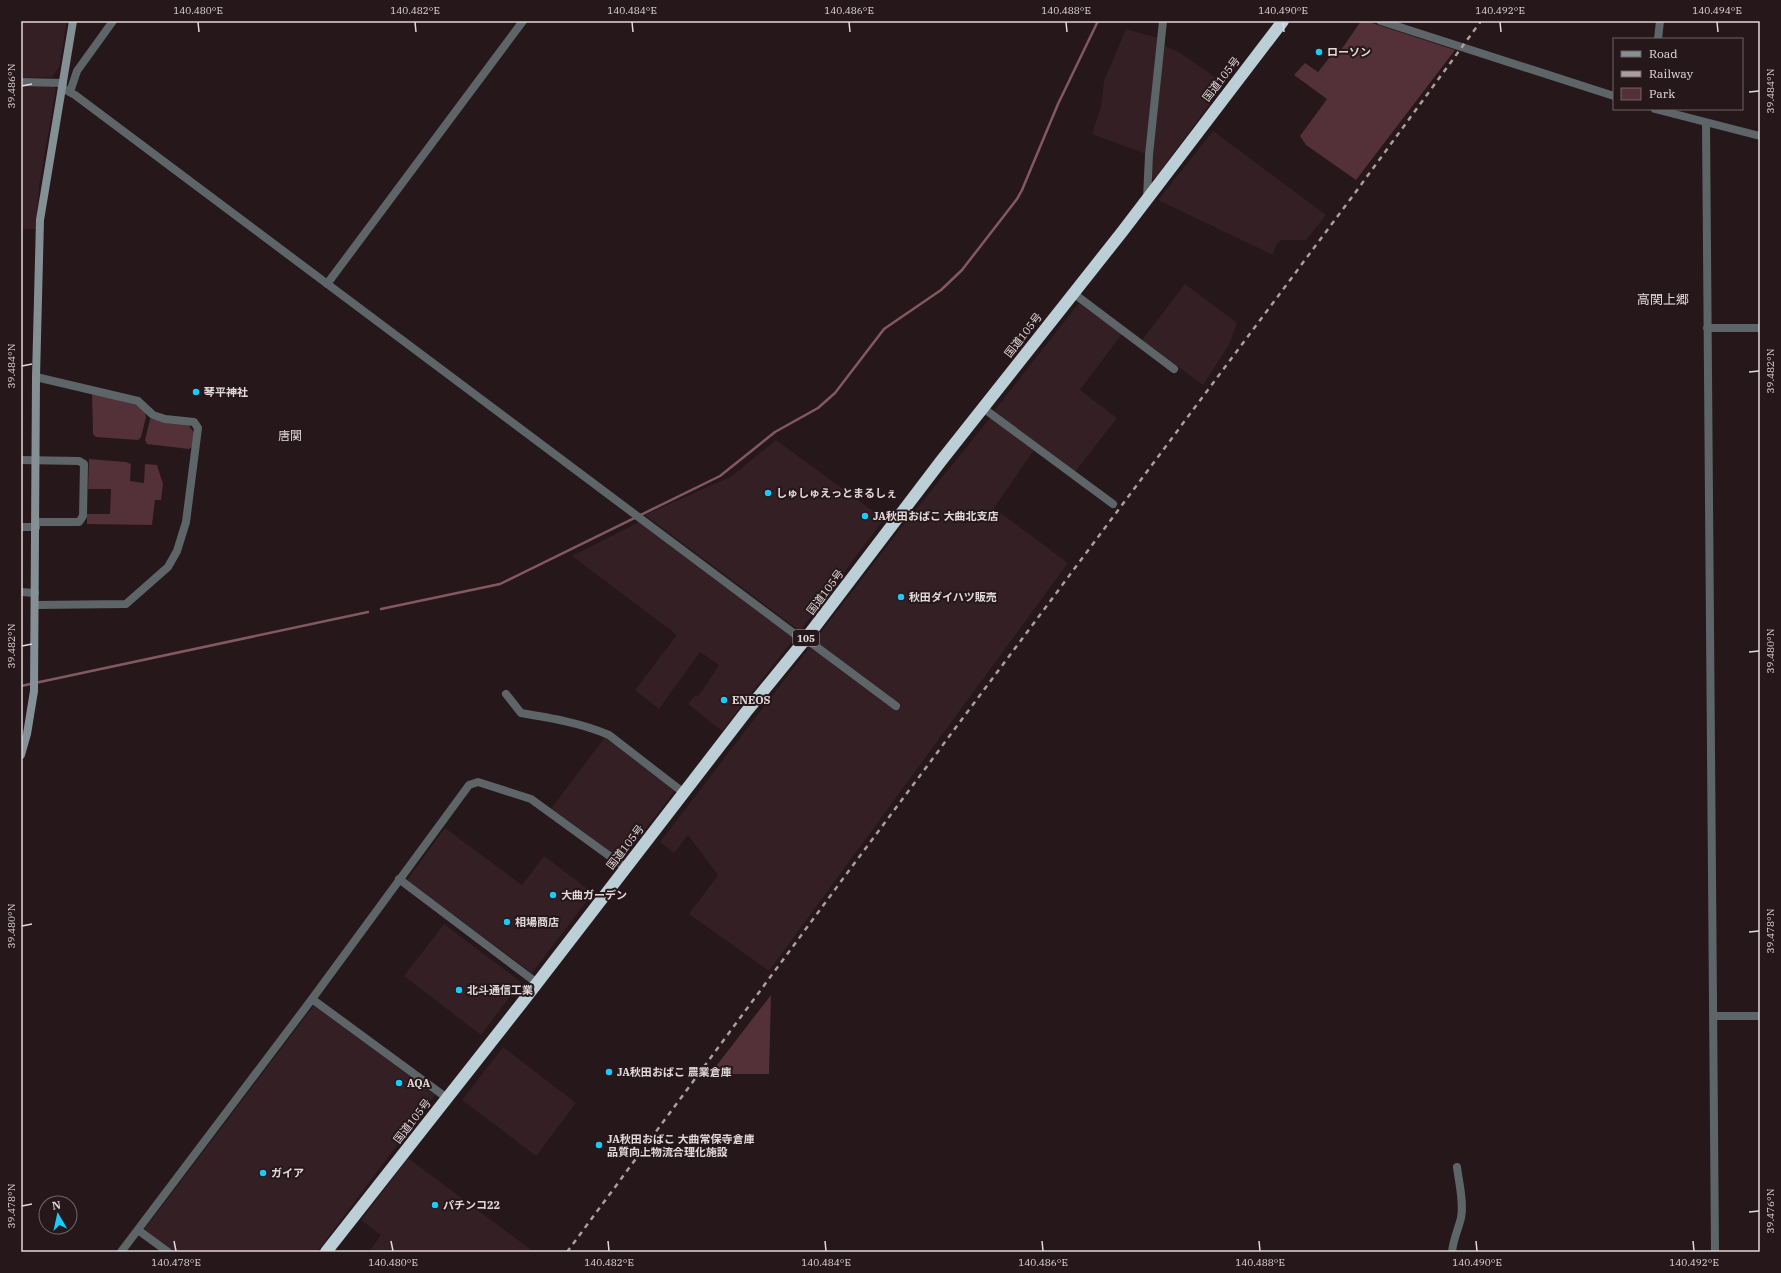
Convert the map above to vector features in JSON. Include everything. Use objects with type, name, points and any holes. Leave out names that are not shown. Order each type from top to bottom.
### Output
[{"type":"highway","name":"国道105号","points":[[326,1252],[805,640],[1283,21]]},
{"type":"street","points":[[21,755],[27,734],[34,689],[37,460],[36,377],[40,220],[73,21]]},
{"type":"street","points":[[70,92],[77,71],[113,21]]},
{"type":"street","points":[[328,284],[523,21]]},
{"type":"street","points":[[1147,198],[1149,155],[1163,21]]},
{"type":"street","points":[[1381,21],[1613,96]]},
{"type":"street","points":[[1658,38],[1660,21]]},
{"type":"street","points":[[21,82],[63,86],[641,518],[896,706]]},
{"type":"street","points":[[1660,110],[1760,136]]},
{"type":"street","points":[[1706,123],[1715,1252]]},
{"type":"street","points":[[1073,293],[1174,369]]},
{"type":"street","points":[[1707,328],[1760,328]]},
{"type":"street","points":[[35,605],[126,604],[168,567],[177,551],[186,522],[198,428],[194,422],[165,419],[153,415],[138,401],[36,377]]},
{"type":"street","points":[[983,408],[1113,504]]},
{"type":"street","points":[[21,460],[79,461],[84,464],[83,516],[79,522],[21,527]]},
{"type":"street","points":[[21,592],[35,593]]},
{"type":"street","points":[[506,694],[515,708],[522,713],[555,719],[595,729],[609,735],[684,793]]},
{"type":"street","points":[[121,1252],[312,999],[469,785],[478,782],[531,799],[626,868]]},
{"type":"street","points":[[400,879],[537,984]]},
{"type":"street","points":[[312,999],[446,1098]]},
{"type":"street","points":[[1713,1016],[1760,1016]]},
{"type":"street","points":[[1452,1252],[1453,1238],[1461,1218],[1462,1208],[1457,1167]]},
{"type":"street","points":[[138,1230],[168,1252]]},
{"type":"shaded area","points":[[21,21],[67,21],[59,68],[52,77],[21,78]]},
{"type":"shaded area","points":[[1126,29],[1158,38],[1146,154],[1092,134],[1101,107],[1104,81]]},
{"type":"shaded area","points":[[1163,45],[1179,52],[1225,84],[1155,178],[1151,179]]},
{"type":"shaded area","points":[[21,85],[52,85],[56,89],[39,186],[36,229],[21,229]]},
{"type":"shaded area","points":[[1213,131],[1326,215],[1306,240],[1282,240],[1277,243],[1273,255],[1158,200]]},
{"type":"shaded area","points":[[1185,284],[1237,323],[1229,345],[1203,385],[1142,340]]},
{"type":"shaded area","points":[[1079,303],[1122,334],[1080,390],[1117,418],[1075,472],[994,411]]},
{"type":"shaded area","points":[[990,418],[1034,450],[994,508],[1068,563],[769,971],[689,914],[718,875],[688,835],[674,853],[660,842],[900,529]]},
{"type":"shaded area","points":[[776,440],[884,519],[800,631],[645,515],[732,476]]},
{"type":"shaded area","points":[[639,522],[796,636],[722,731],[688,704],[695,695],[698,696],[702,691],[719,665],[700,652],[659,709],[635,690],[677,635],[572,556]]},
{"type":"shaded area","points":[[605,737],[675,791],[619,863],[550,810]]},
{"type":"shaded area","points":[[445,828],[522,885],[544,856],[593,893],[532,973],[407,880]]},
{"type":"shaded area","points":[[444,924],[521,982],[481,1035],[404,976]]},
{"type":"shaded area","points":[[314,1005],[435,1095],[317,1252],[173,1252],[144,1230]]},
{"type":"shaded area","points":[[503,1047],[576,1103],[536,1156],[462,1100]]},
{"type":"shaded area","points":[[408,1158],[534,1252],[369,1252],[381,1235],[361,1220]]},
{"type":"green space","points":[[1361,21],[1366,21],[1455,50],[1356,180],[1306,145],[1300,136],[1327,99],[1294,75],[1305,63],[1318,72],[1338,47],[1341,50]]},
{"type":"green space","points":[[92,393],[140,406],[145,412],[146,417],[141,437],[138,440],[96,437],[93,434]]},
{"type":"green space","points":[[150,419],[188,424],[194,433],[192,447],[189,449],[147,444],[145,440]]},
{"type":"green space","points":[[89,459],[126,462],[131,464],[130,481],[144,483],[145,464],[157,465],[163,484],[161,500],[155,500],[152,525],[87,524],[87,514],[110,514],[111,489],[88,489]]},
{"type":"green space","points":[[771,995],[769,1074],[710,1074]]},
{"type":"waterway","points":[[381,609],[500,584],[720,476],[775,432],[818,408],[835,393],[884,329],[941,290],[962,270],[1017,199],[1058,104],[1098,21]]},
{"type":"waterway","points":[[21,686],[368,612]]},
{"type":"railway","points":[[567,1252],[842,880],[1352,197],[1481,21]]},
{"type":"place","name":"ローソン","points":[[1319,52]]},
{"type":"place","name":"琴平神社","points":[[196,392]]},
{"type":"place","name":"しゅしゅえっとまるしぇ","points":[[768,493]]},
{"type":"place","name":"JA秋田おばこ 大曲北支店","points":[[865,516]]},
{"type":"place","name":"秋田ダイハツ販売","points":[[901,597]]},
{"type":"place","name":"ENEOS","points":[[724,700]]},
{"type":"place","name":"大曲ガーデン","points":[[553,895]]},
{"type":"place","name":"相場商店","points":[[507,922]]},
{"type":"place","name":"北斗通信工業","points":[[459,990]]},
{"type":"place","name":"JA秋田おばこ 農業倉庫","points":[[609,1072]]},
{"type":"place","name":"AQA","points":[[399,1083]]},
{"type":"place","name":"JA秋田おばこ 大曲常保寺倉庫 品質向上物流合理化施設","points":[[599,1145]]},
{"type":"place","name":"ガイア","points":[[263,1173]]},
{"type":"place","name":"パチンコ22","points":[[435,1205]]},
{"type":"district","name":"高関上郷","points":[[1663,299]]},
{"type":"district","name":"唐関","points":[[290,436]]}]
